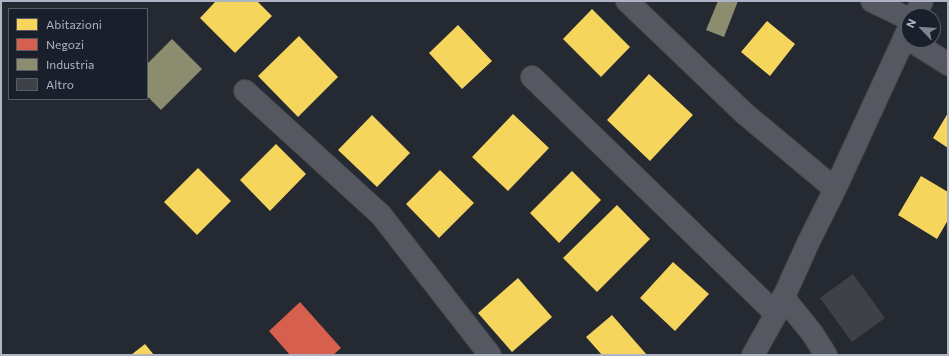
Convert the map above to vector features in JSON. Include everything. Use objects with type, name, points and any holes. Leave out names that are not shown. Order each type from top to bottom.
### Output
[{"type":"street","points":[[627,1],[744,113],[835,189]]},
{"type":"street","points":[[872,1],[901,26]]},
{"type":"street","points":[[753,355],[780,306],[809,241],[902,48]]},
{"type":"street","points":[[928,48],[948,64]]},
{"type":"street","points":[[532,77],[780,306],[812,333],[826,355]]},
{"type":"street","points":[[245,91],[381,215],[490,355]]},
{"type":"building: Abitazioni","points":[[216,1],[257,1],[272,16],[235,53],[200,18]]},
{"type":"building: Abitazioni","points":[[592,9],[630,47],[601,77],[563,39]]},
{"type":"building: Abitazioni","points":[[767,21],[795,44],[770,76],[741,52]]},
{"type":"building: Abitazioni","points":[[458,25],[492,61],[462,89],[429,53]]},
{"type":"building: Abitazioni","points":[[299,36],[338,77],[298,117],[258,76]]},
{"type":"building: Abitazioni","points":[[649,74],[693,115],[650,161],[607,120]]},
{"type":"building: Abitazioni","points":[[948,113],[948,148],[933,138]]},
{"type":"building: Abitazioni","points":[[513,114],[549,148],[508,191],[472,157]]},
{"type":"building: Abitazioni","points":[[372,115],[410,153],[377,187],[338,150]]},
{"type":"building: Abitazioni","points":[[276,144],[306,174],[270,211],[240,180]]},
{"type":"building: Abitazioni","points":[[198,168],[231,201],[197,235],[164,202]]},
{"type":"building: Abitazioni","points":[[440,170],[474,203],[439,238],[406,204]]},
{"type":"building: Abitazioni","points":[[572,171],[601,200],[559,243],[530,213]]},
{"type":"building: Abitazioni","points":[[921,176],[948,192],[948,220],[937,239],[898,215]]},
{"type":"building: Abitazioni","points":[[617,205],[650,239],[597,292],[563,258]]},
{"type":"building: Abitazioni","points":[[673,262],[709,294],[675,331],[640,298]]},
{"type":"building: Abitazioni","points":[[518,278],[552,317],[512,352],[478,313]]},
{"type":"building: Abitazioni","points":[[612,315],[647,355],[602,355],[586,337]]},
{"type":"building: Abitazioni","points":[[145,344],[154,355],[131,355]]},
{"type":"building: Negozi","points":[[300,302],[341,348],[333,355],[290,355],[269,331]]},
{"type":"building: Industria","points":[[718,1],[738,1],[724,37],[706,30]]},
{"type":"building: Industria","points":[[172,39],[202,69],[161,110],[148,97],[148,63]]},
{"type":"building: Altro","points":[[853,274],[885,318],[852,342],[820,298]]}]
